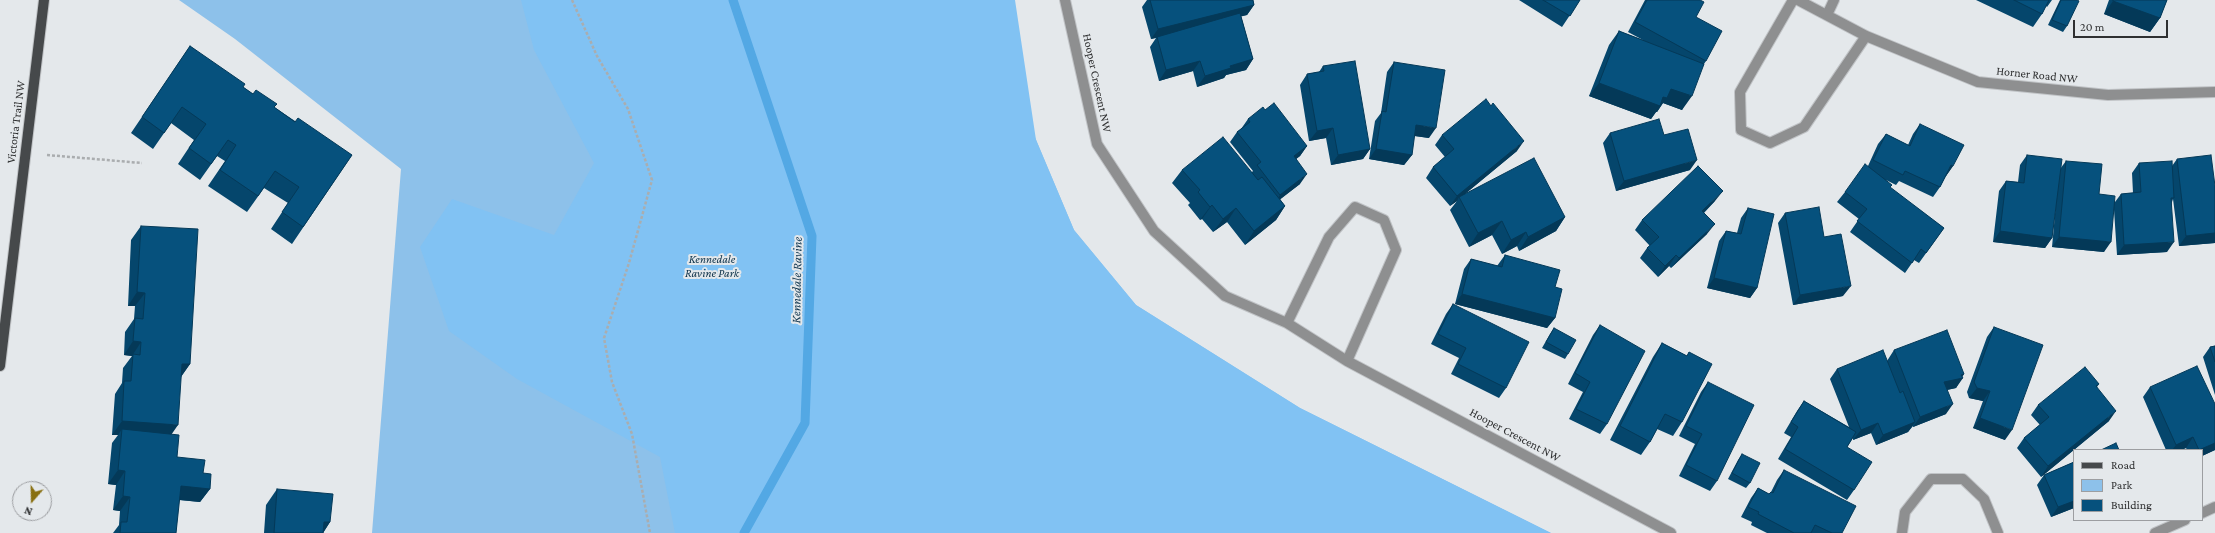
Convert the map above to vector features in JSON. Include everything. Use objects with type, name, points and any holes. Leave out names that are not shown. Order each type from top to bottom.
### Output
[{"type":"main road","name":"Victoria Trail NW","points":[[0,366],[44,0]]},
{"type":"street","name":"Hooper Crescent NW","points":[[1065,0],[1097,144],[1154,231],[1225,296],[1287,323],[1347,361],[1671,533]]},
{"type":"street","points":[[1793,0],[1740,92],[1740,130],[1770,143],[1804,127],[1866,36]]},
{"type":"street","name":"Horner Road NW","points":[[1798,0],[1866,36],[1978,82],[2108,95],[2215,92]]},
{"type":"street","points":[[1827,15],[1834,0]]},
{"type":"street","points":[[1287,323],[1329,237],[1355,207],[1384,220],[1396,250],[1347,361]]},
{"type":"street","points":[[1902,533],[1905,512],[1931,479],[1963,479],[1984,498],[1998,533]]},
{"type":"street","points":[[2203,513],[2215,507]]},
{"type":"street","points":[[2155,533],[2183,521]]},
{"type":"path","points":[[572,0],[597,56],[628,108],[652,180],[629,263],[604,338],[612,382],[632,434],[650,533]]},
{"type":"path","points":[[26,153],[142,163]]},
{"type":"green space","name":"Kennedale Ravine Park","points":[[179,0],[1014,0],[1032,130],[1074,230],[1136,305],[1300,408],[1551,533],[372,533],[401,169],[235,39]]},
{"type":"green space","name":"Kennedale Ravine Park","points":[[521,0],[1015,0],[1036,140],[1074,230],[1136,305],[1300,408],[1551,533],[675,533],[660,457],[517,379],[449,331],[420,247],[452,199],[554,235],[594,163],[534,50]]},
{"type":"building","points":[[1150,0],[1253,0],[1254,5],[1158,29]]},
{"type":"building","points":[[1543,0],[1580,0],[1570,16]]},
{"type":"building","points":[[1647,0],[1700,0],[1704,2],[1696,17],[1722,31],[1706,61],[1635,22]]},
{"type":"building","points":[[2014,0],[2049,0],[2042,14]]},
{"type":"building","points":[[2061,0],[2079,1],[2067,26],[2052,20]]},
{"type":"building","points":[[2113,0],[2167,0],[2160,18]]},
{"type":"building","points":[[1240,13],[1253,59],[1205,76],[1200,61],[1166,70],[1157,37]]},
{"type":"building","points":[[1619,31],[1704,64],[1692,96],[1671,89],[1667,98],[1663,97],[1660,106],[1599,83]]},
{"type":"building","points":[[190,46],[245,84],[243,87],[253,94],[256,90],[277,104],[274,107],[295,122],[298,118],[352,155],[303,227],[282,212],[299,187],[275,171],[258,196],[220,170],[236,145],[228,140],[211,164],[189,148],[206,124],[182,107],[164,133],[142,117]]},
{"type":"building","points":[[1355,61],[1370,149],[1338,155],[1333,128],[1317,131],[1307,74],[1324,71],[1323,66]]},
{"type":"building","points":[[1394,62],[1445,70],[1436,128],[1416,125],[1412,155],[1376,149],[1382,111],[1386,112]]},
{"type":"building","points":[[1486,99],[1491,106],[1493,103],[1524,141],[1457,196],[1433,167],[1454,149],[1442,135]]},
{"type":"building","points":[[1274,103],[1307,146],[1294,156],[1307,174],[1280,195],[1257,165],[1261,162],[1237,132],[1250,122],[1248,119],[1263,107],[1265,110]]},
{"type":"building","points":[[1659,119],[1664,135],[1688,129],[1697,160],[1624,181],[1610,133]]},
{"type":"building","points":[[1920,124],[1964,145],[1953,166],[1951,165],[1940,187],[1905,171],[1903,175],[1873,160],[1886,134],[1910,146]]},
{"type":"building","points":[[1223,137],[1258,180],[1262,177],[1285,206],[1254,231],[1236,208],[1223,219],[1212,205],[1210,207],[1198,192],[1200,190],[1182,170]]},
{"type":"building","points":[[2027,155],[2062,159],[2052,238],[2000,231],[2006,181],[2024,183]]},
{"type":"building","points":[[2211,155],[2215,186],[2215,233],[2186,236],[2177,159]]},
{"type":"building","points":[[1534,158],[1565,217],[1528,237],[1526,232],[1511,240],[1502,221],[1478,233],[1459,197]]},
{"type":"building","points":[[2066,161],[2102,164],[2099,194],[2115,196],[2111,242],[2059,237]]},
{"type":"building","points":[[2172,161],[2174,198],[2171,198],[2174,242],[2124,245],[2121,194],[2141,192],[2139,163]]},
{"type":"building","points":[[1865,164],[1892,185],[1890,187],[1944,228],[1926,253],[1921,249],[1912,263],[1857,221],[1867,209],[1845,192]]},
{"type":"building","points":[[1698,166],[1723,191],[1702,211],[1715,224],[1679,258],[1676,255],[1665,266],[1647,248],[1659,237],[1642,220]]},
{"type":"building","points":[[1819,207],[1824,237],[1841,234],[1851,286],[1800,295],[1785,213]]},
{"type":"building","points":[[1748,208],[1774,214],[1757,288],[1714,278],[1726,231],[1741,234]]},
{"type":"building","points":[[141,226],[198,229],[190,364],[182,364],[178,425],[122,421],[124,381],[131,381],[133,354],[140,355],[141,342],[133,341],[135,318],[143,319],[145,293],[137,292]]},
{"type":"building","points":[[1505,255],[1560,270],[1555,287],[1562,289],[1555,318],[1462,294],[1471,259],[1502,267]]},
{"type":"building","points":[[1453,304],[1529,342],[1506,388],[1458,364],[1466,348],[1438,334]]},
{"type":"building","points":[[1600,325],[1645,351],[1607,424],[1576,409],[1590,382],[1575,373]]},
{"type":"building","points":[[1994,327],[2043,345],[2012,430],[1980,418],[1990,391],[1977,388],[1974,382]]},
{"type":"building","points":[[1554,328],[1576,340],[1568,354],[1546,342]]},
{"type":"building","points":[[1947,330],[1964,374],[1961,375],[1963,378],[1944,382],[1953,404],[1920,417],[1894,350]]},
{"type":"building","points":[[1662,343],[1687,356],[1689,352],[1712,364],[1682,422],[1665,414],[1650,442],[1620,426]]},
{"type":"building","points":[[2215,346],[2215,362],[2210,347]]},
{"type":"building","points":[[1883,350],[1900,393],[1903,391],[1915,422],[1883,435],[1878,423],[1861,430],[1837,369]]},
{"type":"building","points":[[2197,366],[2215,404],[2215,443],[2199,449],[2193,437],[2176,445],[2150,387]]},
{"type":"building","points":[[2085,367],[2099,384],[2096,386],[2116,411],[2048,466],[2024,438],[2049,417],[2038,405]]},
{"type":"building","points":[[1708,382],[1754,405],[1717,481],[1686,465],[1702,434],[1686,426]]},
{"type":"building","points":[[1804,401],[1856,432],[1847,447],[1872,462],[1854,490],[1785,449],[1798,427],[1791,422]]},
{"type":"building","points":[[122,429],[179,435],[177,457],[205,460],[203,473],[211,474],[210,489],[181,486],[176,533],[120,533],[121,522],[127,522],[130,497],[123,496],[125,471],[118,470]]},
{"type":"building","points":[[2116,443],[2119,449],[2103,449]]},
{"type":"building","points":[[1742,454],[1760,463],[1750,483],[1732,473]]},
{"type":"building","points":[[2073,462],[2073,501],[2058,507],[2044,475]]},
{"type":"building","points":[[1784,470],[1856,506],[1842,533],[1832,533],[1815,525],[1811,533],[1794,533],[1748,507],[1758,488],[1769,494],[1771,492],[1773,493]]},
{"type":"building","points":[[277,489],[333,494],[330,522],[324,522],[323,533],[274,533]]},
{"type":"waterway","name":"Kennedale Ravine","points":[[733,0],[812,236],[805,423],[744,533]]}]
